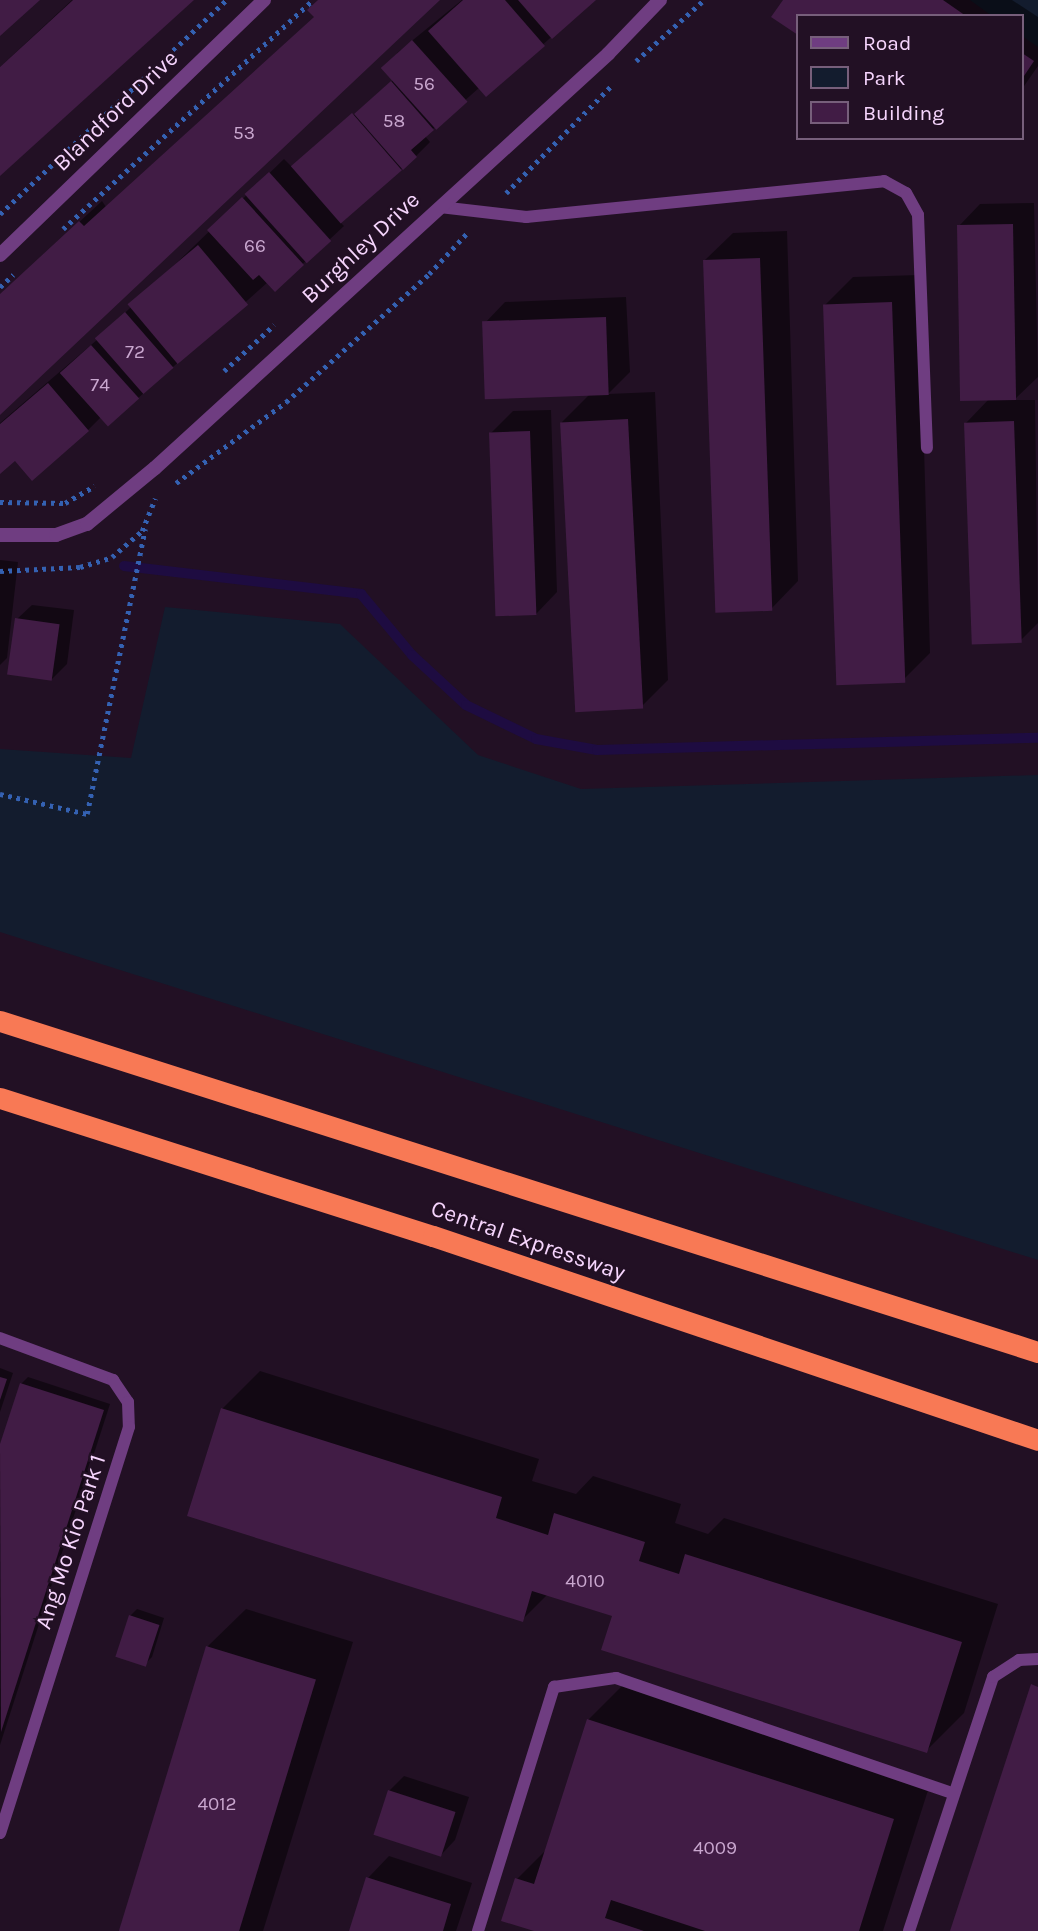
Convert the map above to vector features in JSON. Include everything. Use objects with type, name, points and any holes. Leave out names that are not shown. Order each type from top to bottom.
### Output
[{"type":"highway","name":"Central Expressway","points":[[0,1021],[1038,1353]]},
{"type":"highway","name":"Central Expressway","points":[[0,1098],[433,1236],[1038,1440]]},
{"type":"street","name":"Blandford Drive","points":[[0,256],[264,0]]},
{"type":"street","name":"Burghley Drive","points":[[0,535],[56,535],[87,524],[155,468],[660,0]]},
{"type":"lane","points":[[439,207],[484,215],[539,216],[884,181],[905,192],[918,215],[927,448]]},
{"type":"lane","name":"Ang Mo Kio Park 1","points":[[0,1338],[113,1380],[128,1402],[129,1427],[0,1833]]},
{"type":"lane","points":[[909,1931],[993,1677],[1019,1660],[1038,1658]]},
{"type":"lane","points":[[478,1931],[554,1687],[616,1678],[954,1794]]},
{"type":"path","points":[[0,214],[226,0]]},
{"type":"path","points":[[61,232],[313,0]]},
{"type":"path","points":[[627,69],[705,0]]},
{"type":"path","points":[[0,571],[80,567],[112,557],[142,531],[156,498],[286,402],[429,274],[618,79]]},
{"type":"path","points":[[0,287],[20,269]]},
{"type":"path","points":[[219,376],[280,320]]},
{"type":"path","points":[[0,794],[88,814],[136,553],[156,498],[155,468]]},
{"type":"path","points":[[0,502],[65,503],[98,484]]},
{"type":"green space","points":[[970,0],[1038,0],[1038,47],[1024,37],[1024,14],[989,14]]},
{"type":"green space","points":[[165,607],[340,624],[478,755],[581,789],[1038,775],[1038,1260],[0,932],[0,749],[131,758]]},
{"type":"building","points":[[0,0],[40,0],[0,36]]},
{"type":"building","points":[[73,0],[194,0],[0,176],[0,67]]},
{"type":"building","points":[[318,0],[440,0],[0,415],[0,294],[79,221],[84,226],[314,17],[307,10]]},
{"type":"building","points":[[463,0],[505,0],[545,46],[486,97],[428,31]]},
{"type":"building","points":[[518,0],[596,0],[552,39]]},
{"type":"building","points":[[783,0],[943,0],[963,14],[796,14],[796,34],[771,17]]},
{"type":"building","points":[[412,40],[468,102],[436,130],[381,68]]},
{"type":"building","points":[[1024,54],[1034,61],[1024,76]]},
{"type":"building","points":[[391,81],[434,130],[411,150],[417,157],[403,170],[354,114]]},
{"type":"building","points":[[352,113],[402,170],[341,223],[291,166]]},
{"type":"building","points":[[269,172],[331,241],[307,263],[244,194]]},
{"type":"building","points":[[242,197],[304,265],[275,292],[259,275],[253,280],[207,230]]},
{"type":"building","points":[[1013,224],[1016,400],[960,401],[957,225]]},
{"type":"building","points":[[198,245],[248,305],[178,364],[128,304]]},
{"type":"building","points":[[760,258],[772,611],[715,613],[703,260]]},
{"type":"building","points":[[892,302],[905,683],[836,685],[823,304]]},
{"type":"building","points":[[125,312],[174,368],[143,394],[95,338]]},
{"type":"building","points":[[606,317],[609,395],[485,399],[482,321]]},
{"type":"building","points":[[91,345],[139,399],[108,427],[60,373]]},
{"type":"building","points":[[48,383],[89,431],[32,481],[15,461],[0,474],[0,424]]},
{"type":"building","points":[[628,419],[643,709],[575,712],[560,423]]},
{"type":"building","points":[[1014,421],[1022,643],[972,645],[964,423]]},
{"type":"building","points":[[530,431],[536,615],[495,616],[489,432]]},
{"type":"building","points":[[15,618],[60,624],[52,681],[7,674]]},
{"type":"building","points":[[0,1377],[7,1379],[0,1400]]},
{"type":"building","points":[[20,1383],[104,1410],[1,1732],[0,1444]]},
{"type":"building","points":[[221,1408],[502,1497],[496,1518],[548,1535],[554,1513],[645,1542],[639,1561],[679,1574],[685,1554],[962,1642],[927,1753],[601,1650],[612,1616],[532,1591],[523,1622],[187,1516]]},
{"type":"building","points":[[129,1615],[159,1625],[146,1667],[115,1657]]},
{"type":"building","points":[[206,1646],[316,1680],[239,1931],[119,1931]]},
{"type":"building","points":[[1031,1684],[1038,1687],[1038,1931],[950,1931]]},
{"type":"building","points":[[587,1719],[894,1819],[859,1931],[705,1931],[611,1900],[605,1918],[644,1931],[534,1931],[501,1921],[515,1878],[534,1884]]},
{"type":"building","points":[[388,1790],[456,1812],[441,1857],[373,1835]]},
{"type":"building","points":[[366,1877],[451,1904],[443,1931],[349,1931]]},
{"type":"waterway","points":[[124,566],[361,594],[412,655],[466,705],[536,739],[597,750],[1038,738]]}]
